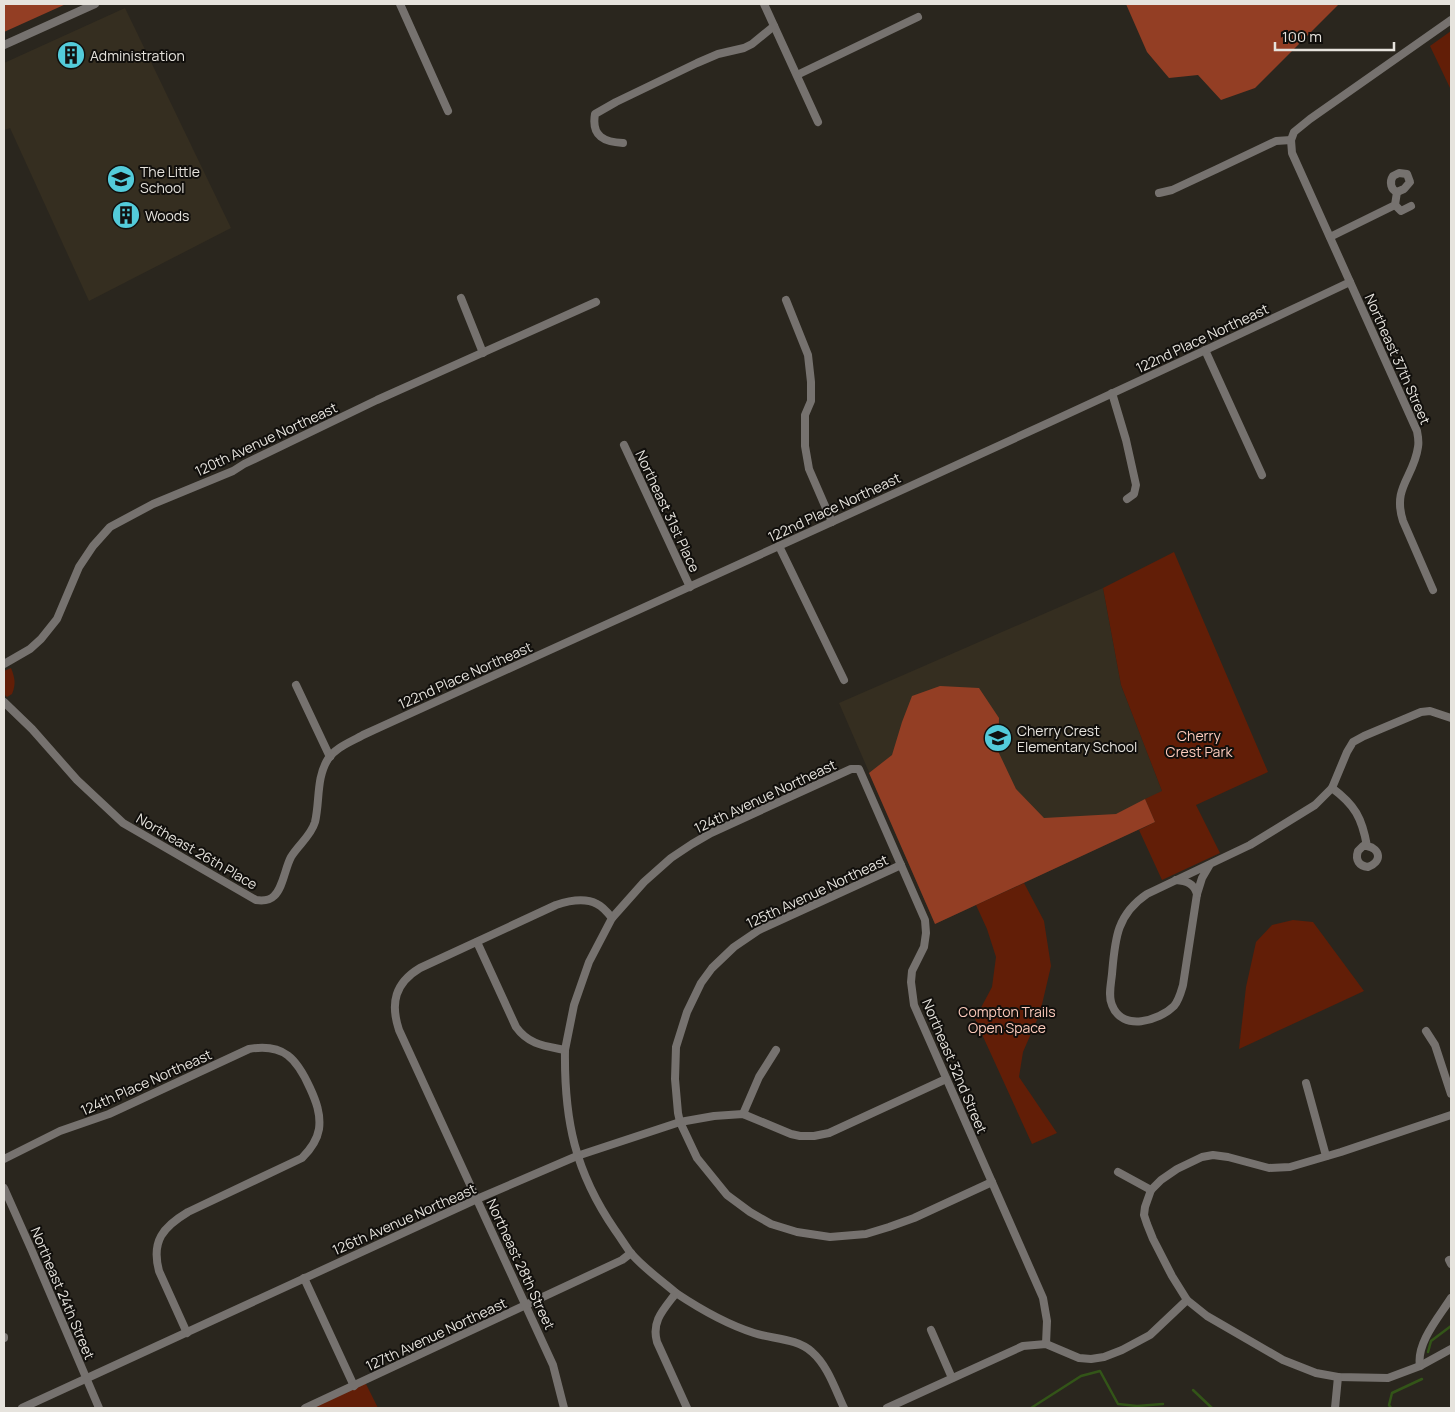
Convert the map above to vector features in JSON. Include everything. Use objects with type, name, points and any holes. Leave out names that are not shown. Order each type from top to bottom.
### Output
[{"type":"street","points":[[4,45],[96,4]]},
{"type":"street","points":[[400,4],[448,111]]},
{"type":"street","points":[[764,4],[818,122]]},
{"type":"street","points":[[797,75],[918,17]]},
{"type":"street","points":[[1159,193],[1172,190],[1217,170],[1276,141],[1291,140],[1294,132],[1310,119],[1451,20]]},
{"type":"street","points":[[623,143],[607,142],[598,134],[594,122],[595,114],[697,63],[718,54],[744,48],[752,44],[774,26]]},
{"type":"street","name":"Northeast 37th Street","points":[[1291,140],[1292,153],[1417,431],[1419,445],[1400,496],[1400,510],[1433,590]]},
{"type":"street","points":[[1395,205],[1397,192]]},
{"type":"street","points":[[1330,236],[1395,205]]},
{"type":"street","points":[[1395,205],[1401,211],[1411,206]]},
{"type":"street","name":"122nd Place Northeast","points":[[330,757],[341,747],[363,736],[780,546],[1350,282]]},
{"type":"street","points":[[461,298],[483,353]]},
{"type":"street","points":[[786,300],[808,355],[811,400],[805,415],[804,446],[809,469],[832,522]]},
{"type":"street","name":"120th Avenue Northeast","points":[[4,664],[16,658],[41,639],[56,619],[79,567],[93,546],[110,527],[153,504],[233,471],[376,400],[596,302]]},
{"type":"street","points":[[1205,350],[1262,475]]},
{"type":"street","points":[[1112,393],[1126,440],[1136,485],[1134,494],[1127,499]]},
{"type":"street","name":"Northeast 31st Place","points":[[624,445],[690,587]]},
{"type":"street","points":[[780,546],[844,680]]},
{"type":"street","points":[[296,685],[330,757]]},
{"type":"street","name":"Northeast 26th Place","points":[[4,702],[32,729],[77,780],[123,823],[256,900],[262,901],[272,898],[277,893],[291,857],[305,840],[314,824],[322,770],[330,757]]},
{"type":"street","points":[[1209,866],[1202,878],[1197,894],[1180,997],[1174,1006],[1164,1013],[1141,1022],[1132,1022],[1117,1014],[1112,1005],[1110,991],[1114,947],[1118,931],[1130,908],[1140,899],[1204,866],[1209,866],[1250,846],[1315,805],[1332,788],[1346,752],[1353,742],[1381,728],[1421,712],[1430,711],[1451,718]]},
{"type":"street","name":"124th Avenue Northeast","points":[[844,1408],[825,1366],[811,1351],[801,1344],[756,1334],[729,1324],[700,1309],[676,1293],[631,1253],[603,1212],[577,1156],[567,1107],[565,1050],[574,1005],[589,962],[612,918],[644,882],[671,858],[692,844],[746,816],[851,769],[859,769]]},
{"type":"street","name":"Northeast 32nd Street","points":[[859,769],[924,920],[926,934],[924,947],[912,971],[910,982],[914,1005],[1043,1298],[1047,1321],[1046,1344]]},
{"type":"street","points":[[1332,788],[1354,808],[1365,834],[1367,846]]},
{"type":"street","name":"125th Avenue Northeast","points":[[901,865],[759,930],[734,946],[712,968],[686,1012],[676,1047],[675,1079],[680,1122],[697,1158],[727,1195],[750,1212],[771,1224],[797,1232],[830,1237],[866,1234],[889,1228],[914,1218],[992,1182]]},
{"type":"street","points":[[1176,880],[1186,881],[1191,884],[1197,894]]},
{"type":"street","points":[[565,1050],[542,1046],[523,1037],[516,1027],[477,942],[556,905],[569,901],[582,900],[597,904],[612,918]]},
{"type":"street","name":"Northeast 28th Street","points":[[477,942],[409,975],[401,984],[397,995],[395,1018],[553,1365],[564,1408]]},
{"type":"street","points":[[1426,1031],[1435,1045],[1451,1094]]},
{"type":"street","name":"124th Place Northeast","points":[[4,1159],[60,1131],[109,1114],[249,1049],[272,1049],[291,1057],[304,1074],[316,1103],[319,1123],[316,1139],[311,1148],[302,1158],[188,1212],[176,1220],[156,1244],[156,1260],[159,1271],[186,1333]]},
{"type":"street","points":[[776,1050],[759,1077],[743,1114],[791,1134],[814,1136],[829,1133],[946,1080]]},
{"type":"street","points":[[1306,1083],[1326,1156]]},
{"type":"street","name":"126th Avenue Northeast","points":[[22,1408],[477,1199],[577,1156],[680,1122],[714,1116],[743,1114]]},
{"type":"street","points":[[1451,1115],[1290,1167],[1269,1168],[1228,1157],[1202,1156],[1177,1169],[1151,1190],[1144,1215],[1153,1239],[1187,1300],[1207,1316],[1283,1360],[1316,1373],[1338,1377],[1388,1378],[1420,1366],[1451,1349]]},
{"type":"street","points":[[1118,1172],[1151,1190]]},
{"type":"street","name":"Northeast 24th Street","points":[[4,1188],[99,1408]]},
{"type":"street","name":"127th Avenue Northeast","points":[[305,1408],[526,1306],[622,1260],[631,1253]]},
{"type":"street","points":[[304,1278],[354,1386]]},
{"type":"street","points":[[676,1293],[657,1320],[655,1334],[687,1408]]},
{"type":"street","points":[[1420,1366],[1419,1358],[1423,1344],[1432,1326],[1451,1298]]},
{"type":"street","points":[[888,1408],[1023,1346],[1046,1344],[1079,1358],[1104,1357],[1150,1335],[1187,1300]]},
{"type":"street","points":[[931,1330],[952,1378]]},
{"type":"street","points":[[1335,1408],[1338,1377]]},
{"type":"shaded area","points":[[4,4],[66,4],[4,32]]},
{"type":"shaded area","points":[[1126,4],[1339,4],[1255,88],[1221,100],[1198,75],[1169,78],[1147,52]]},
{"type":"shaded area","name":"The Little School","points":[[125,8],[231,228],[89,301],[10,128],[4,130],[4,63]]},
{"type":"shaded area","name":"Cherry Crest Elementary School","points":[[1103,588],[1121,685],[1162,791],[1155,822],[935,924],[839,703]]},
{"type":"shaded area","points":[[940,686],[979,688],[999,718],[998,751],[1016,789],[1044,818],[1116,814],[1145,799],[1155,822],[935,924],[869,773],[892,755],[912,696]]},
{"type":"green space","points":[[1451,31],[1451,90],[1430,46]]},
{"type":"green space","name":"Cherry Crest Park","points":[[1174,552],[1268,772],[1196,805],[1220,853],[1162,880],[1139,830],[1155,822],[1145,799],[1162,791],[1121,685],[1103,588]]},
{"type":"green space","points":[[11,668],[14,687],[12,694],[7,697],[4,694],[4,671]]},
{"type":"green space","name":"Compton Trails Open Space","points":[[1024,883],[1044,921],[1051,966],[1040,1013],[1023,1052],[1019,1077],[1057,1133],[1032,1144],[975,1019],[992,987],[996,957],[987,929],[976,905]]},
{"type":"green space","points":[[1293,920],[1313,922],[1364,991],[1239,1049],[1246,987],[1256,942],[1272,925]]},
{"type":"green space","points":[[365,1382],[378,1408],[310,1408]]},
{"type":"waterway","points":[[1428,1352],[1431,1341],[1451,1326]]},
{"type":"waterway","points":[[1031,1408],[1081,1376],[1100,1371],[1118,1404],[1137,1406],[1163,1404]]},
{"type":"waterway","points":[[1391,1408],[1389,1405],[1392,1393],[1422,1379]]},
{"type":"waterway","points":[[1193,1390],[1212,1408]]},
{"type":"place","name":"Administration","points":[[71,55]]},
{"type":"place","name":"The Little School","points":[[121,179]]},
{"type":"place","name":"Woods","points":[[126,215]]},
{"type":"place","name":"Cherry Crest Elementary School","points":[[998,738]]}]
